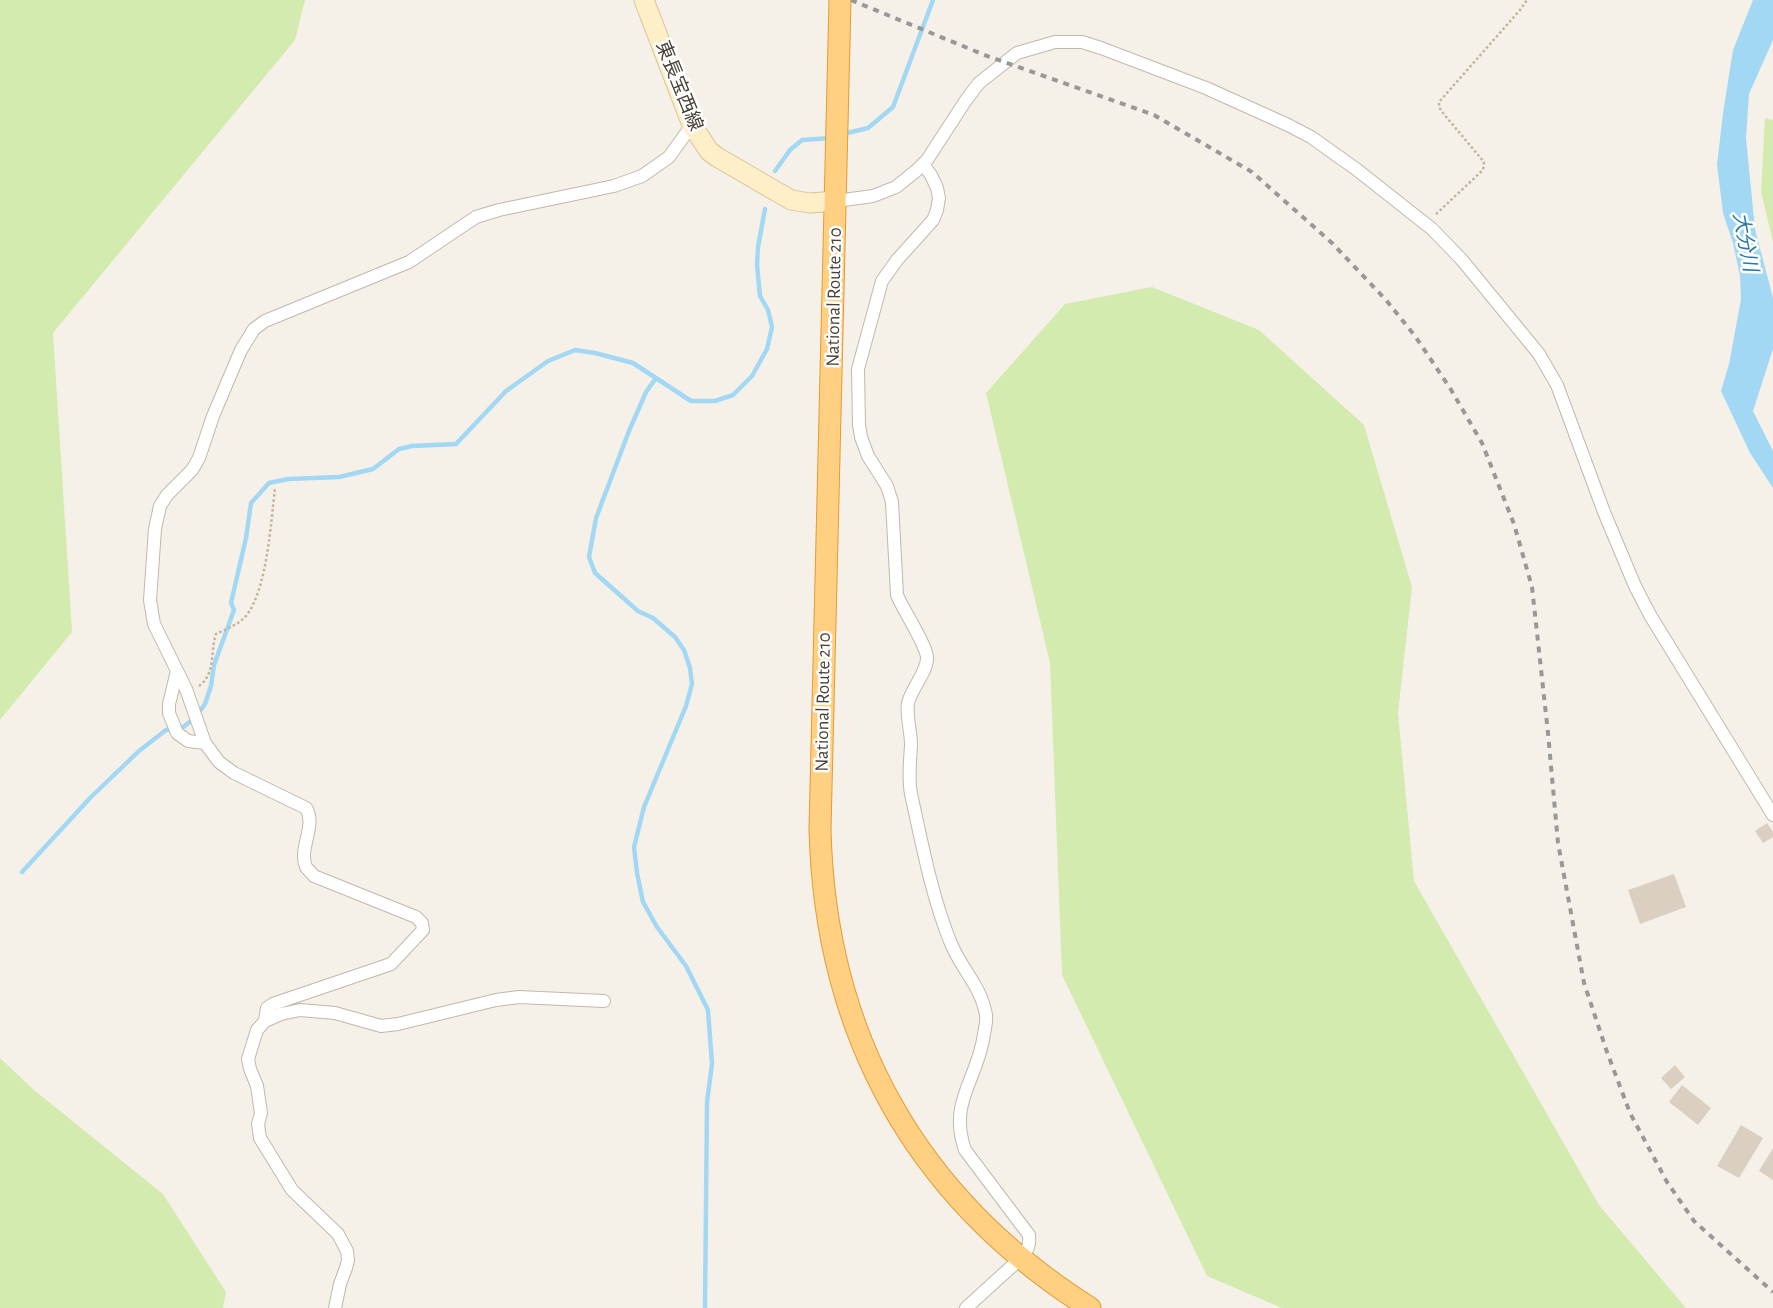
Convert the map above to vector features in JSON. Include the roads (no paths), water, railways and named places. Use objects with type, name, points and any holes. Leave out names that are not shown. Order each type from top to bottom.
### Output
[{"type":"highway","name":"National Route 210","points":[[840,0],[820,829],[823,879],[829,927],[838,969],[854,1022],[874,1071],[896,1113],[919,1150],[982,1222],[1021,1258],[1090,1308]]},
{"type":"main road","name":"東長宝西線","points":[[644,0],[692,125],[706,146],[717,157],[783,197],[810,203],[836,201]]},
{"type":"street","points":[[836,201],[862,198],[888,191],[909,177],[935,149],[979,83],[1009,58],[1026,50],[1055,42],[1082,42],[1175,75],[1259,110],[1311,137],[1356,169],[1426,224],[1462,260],[1548,367],[1557,385],[1604,512],[1635,586],[1650,615],[1773,815]]},
{"type":"street","points":[[265,1021],[267,1008],[273,1004],[391,964],[417,937],[422,930],[422,923],[416,918],[314,876],[306,867],[310,814],[306,808],[234,773],[219,762],[204,743],[186,689],[154,624],[151,612],[150,586],[156,517],[160,506],[167,495],[192,470],[199,458],[213,416],[241,350],[254,329],[265,321],[409,262],[476,217],[500,210],[614,186],[642,176],[669,157],[692,125]]},
{"type":"street","points":[[923,164],[937,188],[939,198],[937,210],[932,220],[900,255],[882,281],[858,369],[859,425],[864,448],[884,481],[892,502],[897,595],[925,649],[927,658],[908,701],[911,744],[909,781],[911,794],[938,907],[950,943],[981,994],[987,1017],[982,1049],[963,1099],[959,1117],[960,1135],[965,1150],[1028,1235],[1030,1244],[1028,1250],[1021,1258],[966,1308]]},
{"type":"street","points":[[177,671],[169,704],[169,713],[177,733],[188,741],[204,743]]},
{"type":"street","points":[[335,1308],[348,1260],[347,1251],[342,1239],[292,1190],[260,1138],[258,1124],[261,1112],[259,1095],[248,1059],[256,1030],[265,1021],[281,1014],[300,1010],[336,1013],[381,1026],[398,1024],[496,1000],[519,997],[604,1001]]},
{"type":"water","name":"大分川","points":[[1753,0],[1773,0],[1773,40],[1749,94],[1746,138],[1755,229],[1773,298],[1773,349],[1753,411],[1773,451],[1773,488],[1750,453],[1721,391],[1729,364],[1741,299],[1740,276],[1733,243],[1723,213],[1717,165],[1733,50]]},
{"type":"waterway","points":[[843,134],[868,128],[893,107],[933,0]]},
{"type":"waterway","points":[[775,171],[790,150],[802,140],[831,138]]},
{"type":"waterway","points":[[22,872],[91,797],[139,751],[166,730],[183,727],[195,718],[205,704],[211,686],[214,665],[234,610],[231,603],[246,538],[251,503],[269,483],[288,479],[339,477],[373,469],[399,449],[412,446],[456,444],[506,391],[548,361],[575,350],[633,363],[691,401],[715,401],[733,395],[752,376],[767,349],[772,327],[768,310],[760,296],[757,265],[758,247],[765,209]]},
{"type":"waterway","points":[[656,378],[646,392],[629,431],[596,518],[589,557],[595,573],[638,611],[653,618],[675,637],[684,650],[690,668],[692,684],[686,706],[644,807],[634,847],[643,902],[657,927],[686,966],[708,1010],[712,1064],[707,1102],[705,1308]]},
{"type":"railway","points":[[851,0],[987,56],[1154,115],[1252,172],[1332,243],[1386,300],[1415,336],[1450,388],[1482,443],[1514,524],[1532,587],[1558,843],[1584,983],[1607,1052],[1630,1113],[1667,1182],[1694,1221],[1773,1292]]}]
